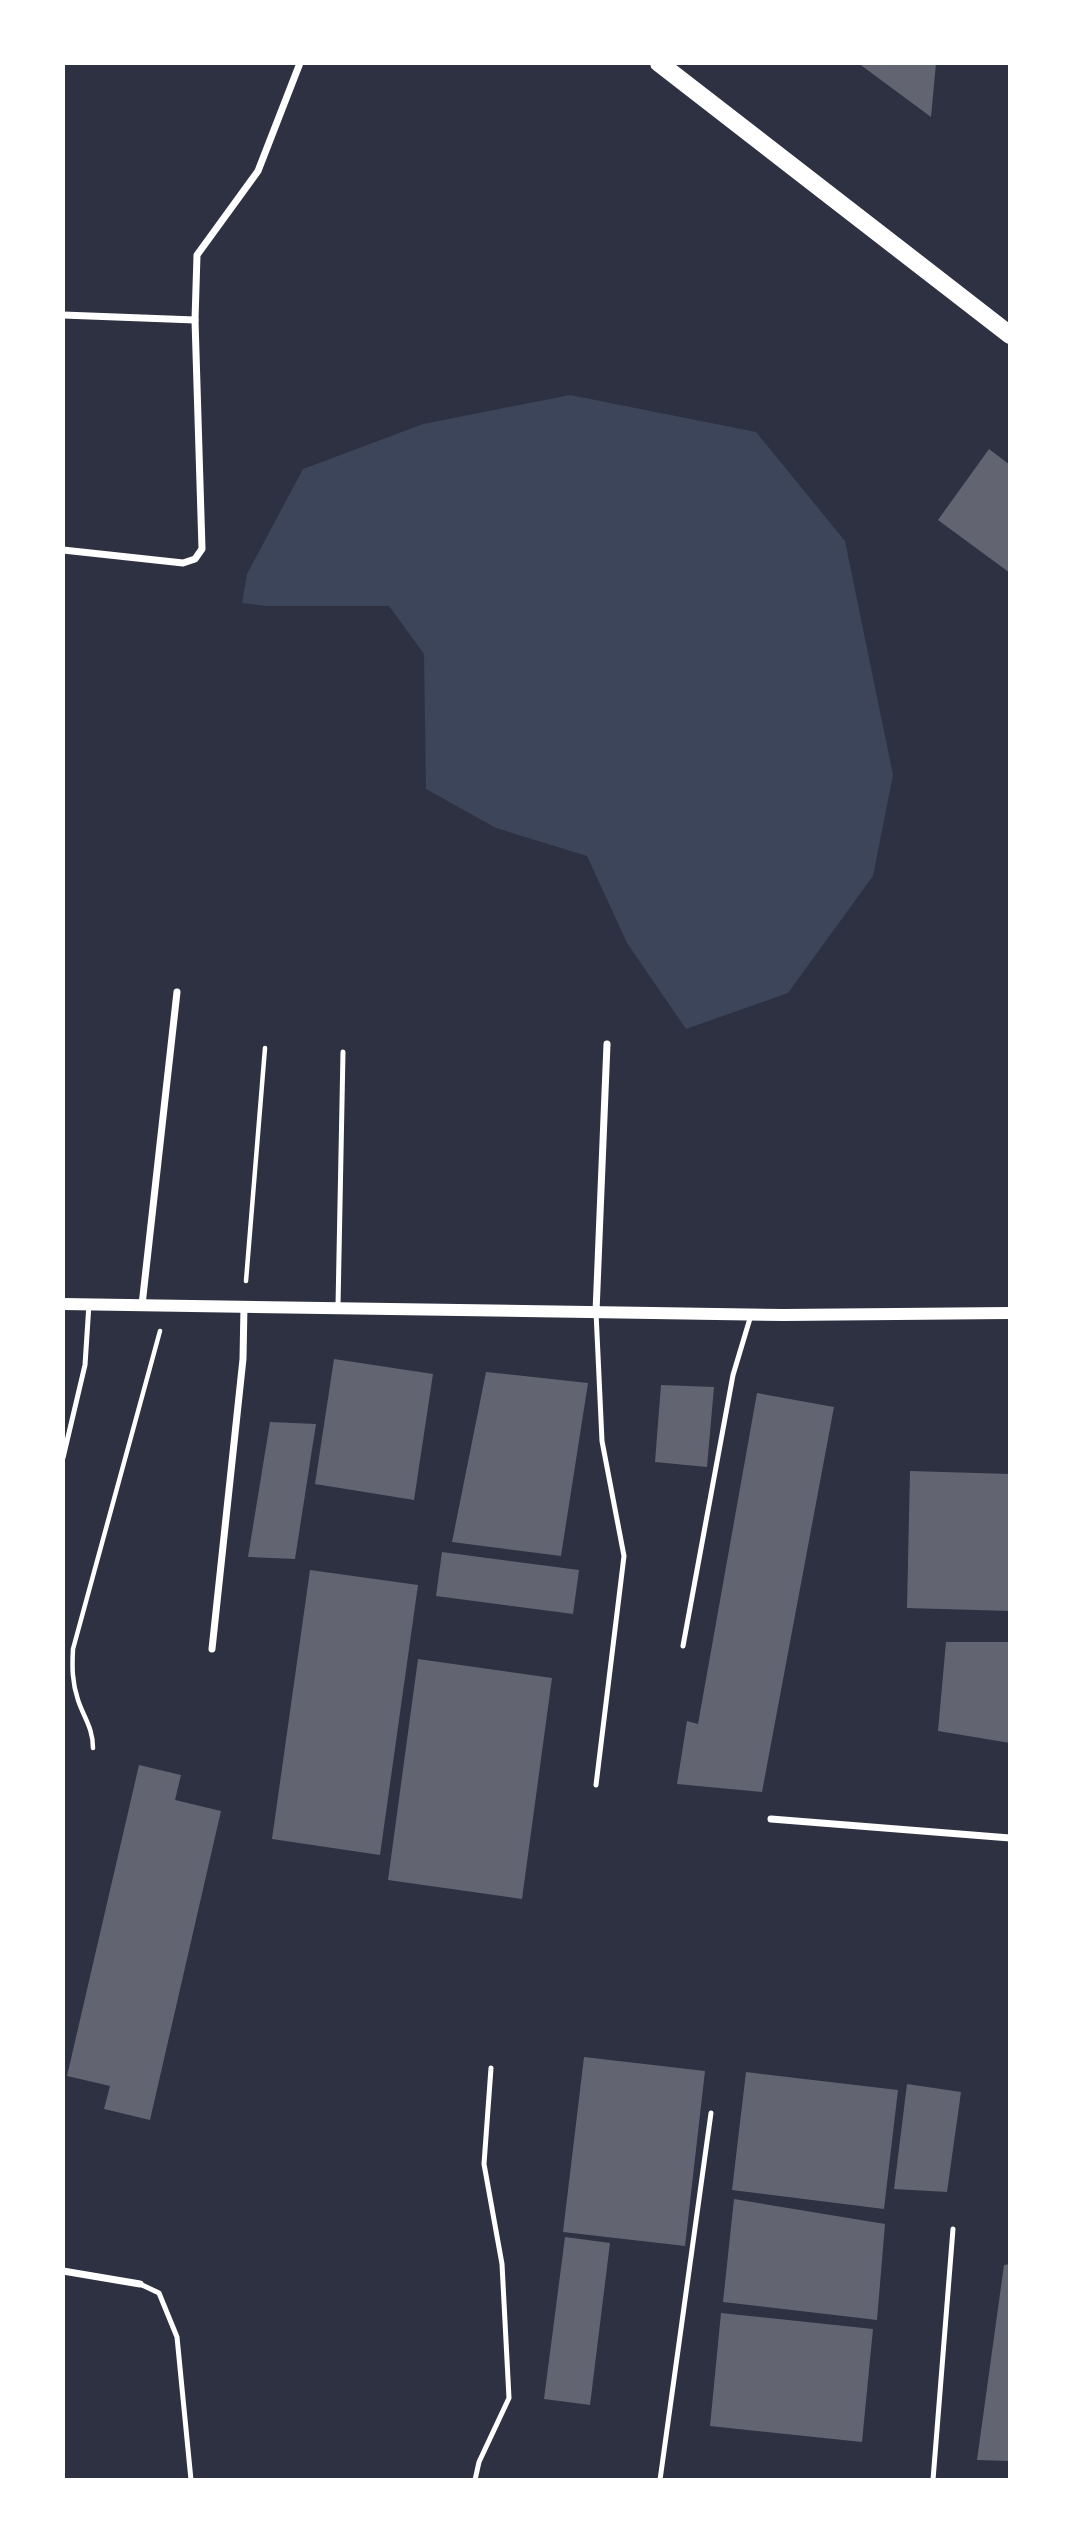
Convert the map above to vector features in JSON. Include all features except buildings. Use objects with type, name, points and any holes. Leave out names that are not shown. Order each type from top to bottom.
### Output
[{"type":"main road","points":[[659,63],[1010,335]]},
{"type":"street","points":[[63,550],[183,563],[195,559],[202,549],[195,320],[197,255],[258,171],[300,63]]},
{"type":"street","points":[[63,315],[195,320]]},
{"type":"street","points":[[142,1305],[177,992]]},
{"type":"street","points":[[596,1312],[607,1044]]},
{"type":"street","points":[[63,1304],[338,1306],[751,1315],[1010,1313]]},
{"type":"street","points":[[212,1649],[243,1359],[244,1306]]},
{"type":"street","points":[[771,1819],[1010,1838]]},
{"type":"street","points":[[63,2271],[140,2284]]},
{"type":"lane","points":[[338,1306],[343,1052]]},
{"type":"lane","points":[[63,1458],[85,1364],[89,1304]]},
{"type":"lane","points":[[596,1312],[602,1441],[624,1556],[596,1786]]},
{"type":"lane","points":[[683,1646],[733,1375],[751,1315]]},
{"type":"lane","points":[[475,2480],[479,2462],[509,2398],[502,2264],[484,2164],[491,2068]]},
{"type":"lane","points":[[660,2480],[711,2113]]},
{"type":"lane","points":[[933,2480],[953,2229]]},
{"type":"lane","points":[[140,2284],[159,2293],[177,2337],[191,2480]]},
{"type":"path","points":[[244,1306],[265,1048]]},
{"type":"path","points":[[93,1748],[93,1734],[79,1703],[72,1676],[73,1649],[156,1346]]},
{"type":"shaded area","points":[[570,395],[756,432],[845,541],[893,775],[873,876],[788,993],[686,1029],[627,943],[587,856],[496,828],[426,789],[424,654],[389,606],[266,606],[242,603],[247,574],[303,469],[423,424]]}]
